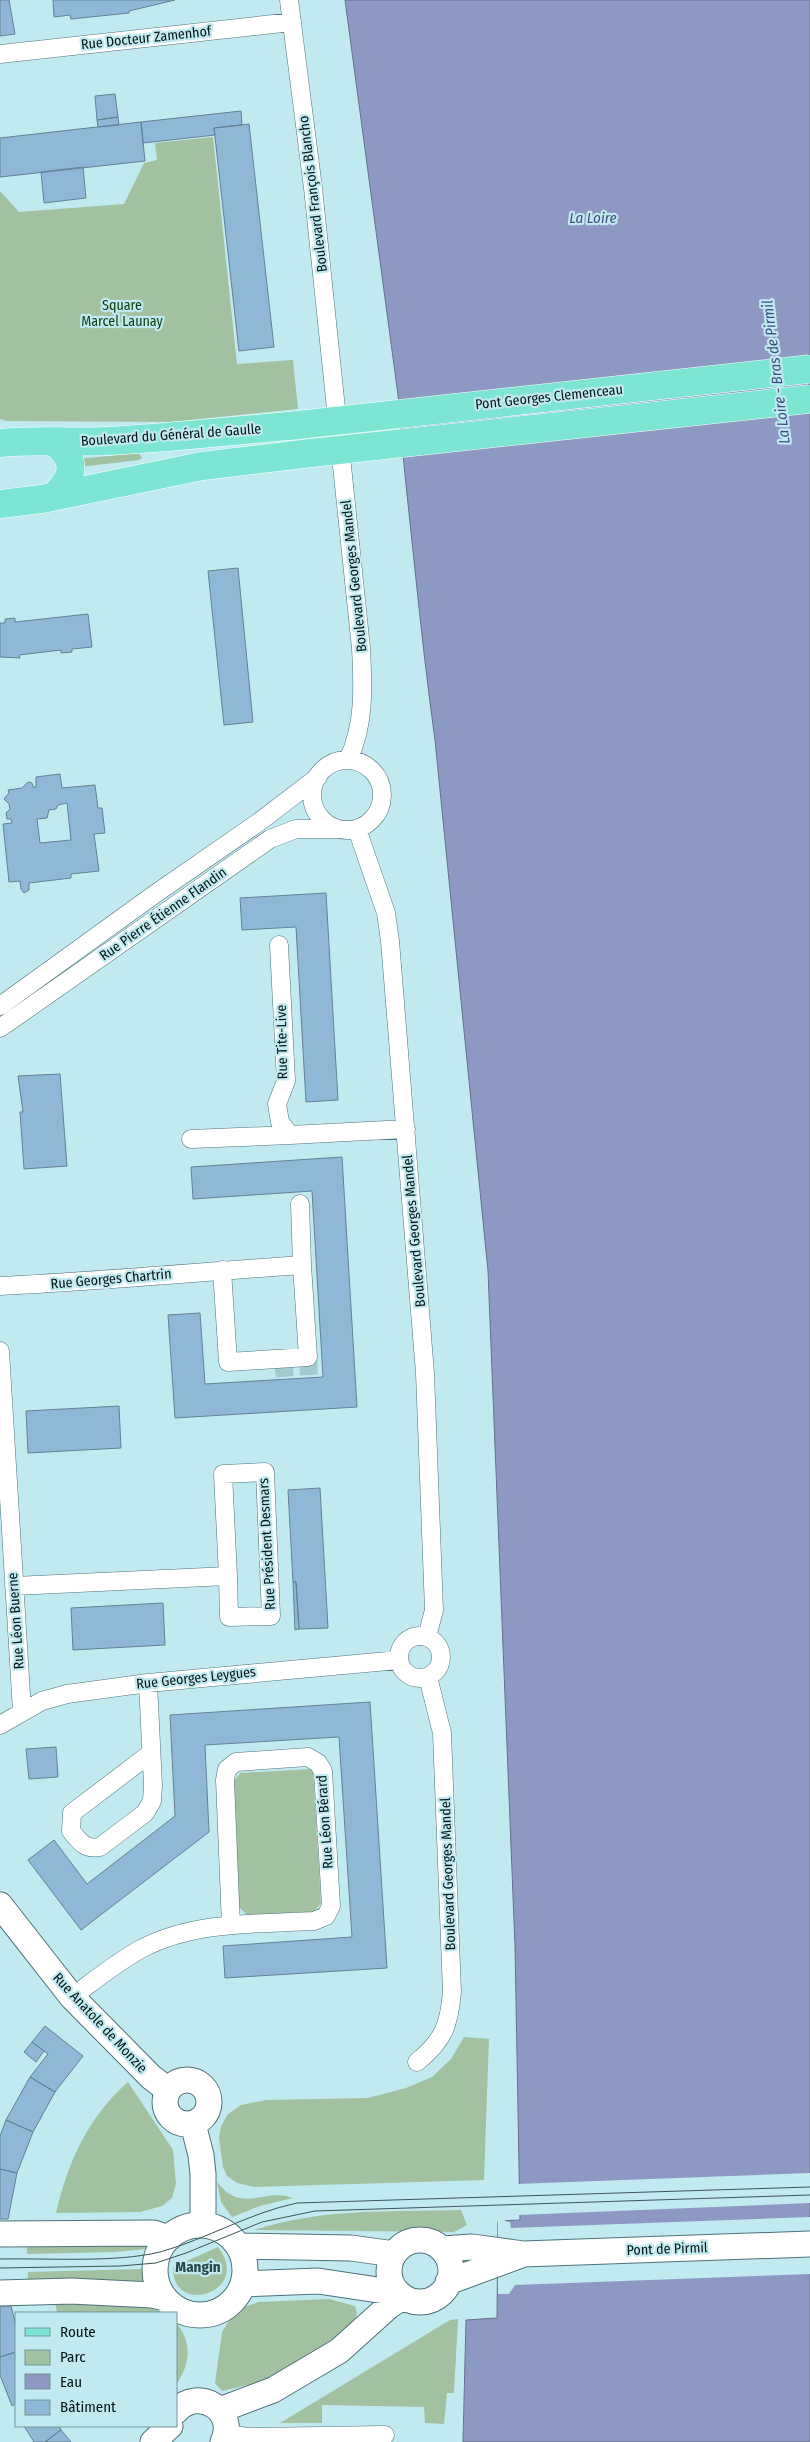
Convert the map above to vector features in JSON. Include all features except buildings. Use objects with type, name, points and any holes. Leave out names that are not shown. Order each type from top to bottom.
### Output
[{"type":"main road","name":"Pont Georges Clemenceau","points":[[289,426],[810,369]]},
{"type":"main road","points":[[0,504],[54,496],[202,466],[810,399]]},
{"type":"main road","name":"Boulevard du Général de Gaulle","points":[[0,443],[36,439],[54,442],[156,439],[289,426]]},
{"type":"main road","name":"Boulevard du Général de Gaulle","points":[[54,442],[63,449],[70,465],[67,484],[54,496]]},
{"type":"main road","name":"Rue Anatole de Monzie","points":[[0,1905],[72,1997],[150,2077],[168,2090]]},
{"type":"main road","points":[[185,2080],[195,2081],[204,2087],[208,2095],[209,2107],[203,2118],[193,2124],[178,2123],[170,2117],[164,2104],[168,2090],[175,2083],[185,2080]]},
{"type":"main road","points":[[193,2124],[201,2155],[203,2174],[203,2224]]},
{"type":"main road","points":[[203,2224],[225,2232],[239,2246],[245,2262],[243,2284],[229,2304],[218,2311],[206,2314],[184,2312],[165,2298],[160,2290],[155,2272],[159,2252],[168,2238],[180,2229],[203,2224]]},
{"type":"main road","points":[[0,2234],[154,2233],[168,2238]]},
{"type":"main road","points":[[243,2284],[318,2280],[401,2295],[416,2301],[429,2300],[441,2294],[448,2282],[450,2262],[442,2249],[436,2244],[420,2239],[405,2243],[394,2254],[389,2274],[401,2295]]},
{"type":"main road","name":"Pont de Pirmil","points":[[442,2249],[472,2248],[523,2254],[810,2244]]},
{"type":"main road","points":[[239,2246],[351,2248],[394,2254]]},
{"type":"main road","name":"Pont de Pirmil","points":[[448,2282],[523,2254]]},
{"type":"main road","points":[[0,2293],[71,2290],[152,2295],[165,2298]]},
{"type":"main road","points":[[220,2410],[273,2390],[339,2351],[401,2295]]},
{"type":"main road","points":[[178,2410],[189,2402],[200,2400],[211,2403],[220,2410],[226,2421],[225,2438]]},
{"type":"main road","points":[[153,2442],[169,2427]]},
{"type":"main road","points":[[170,2427],[174,2442]]},
{"type":"street","name":"Boulevard François Blancho","points":[[289,0],[336,389]]},
{"type":"street","name":"Rue Docteur Zamenhof","points":[[0,54],[292,22]]},
{"type":"street","name":"Boulevard Georges Mandel","points":[[336,389],[363,683],[361,716],[355,746],[348,760]]},
{"type":"street","points":[[348,760],[367,766],[376,775],[382,787],[382,801],[378,813],[369,823],[357,829],[337,829],[326,823],[314,808],[312,795],[318,777],[330,764],[348,760]]},
{"type":"street","name":"Rue Pierre Étienne Flandin","points":[[0,1006],[155,894],[259,822],[318,777]]},
{"type":"street","name":"Rue Pierre Étienne Flandin","points":[[0,1028],[270,839],[296,829],[337,829]]},
{"type":"street","name":"Boulevard Georges Mandel","points":[[357,829],[386,913],[390,941],[425,1373],[434,1610],[427,1637]]},
{"type":"street","name":"Rue Tite-Live","points":[[279,945],[286,1081],[277,1104],[280,1122],[290,1135]]},
{"type":"street","points":[[191,1139],[406,1129]]},
{"type":"street","points":[[222,1270],[228,1362],[308,1357],[300,1204]]},
{"type":"street","name":"Rue Georges Chartrin","points":[[0,1286],[302,1265]]},
{"type":"street","name":"Rue Léon Buerne","points":[[0,1351],[22,1711]]},
{"type":"street","name":"Rue Président Desmars","points":[[265,1472],[271,1616],[229,1617],[228,1576],[223,1474],[265,1472]]},
{"type":"street","points":[[14,1586],[228,1576]]},
{"type":"street","points":[[413,1637],[427,1637],[434,1641],[441,1653],[438,1667],[428,1677],[421,1678],[409,1675],[400,1666],[398,1660],[402,1646],[413,1637]]},
{"type":"street","name":"Rue Georges Leygues","points":[[0,1725],[42,1701],[67,1694],[148,1683],[398,1660]]},
{"type":"street","name":"Boulevard Georges Mandel","points":[[417,2062],[432,2050],[441,2038],[447,2026],[452,1992],[442,1733],[428,1677]]},
{"type":"street","points":[[148,1683],[151,1753],[152,1801],[145,1813],[100,1846],[92,1848],[82,1845],[71,1831],[72,1813],[151,1753]]},
{"type":"street","name":"Rue Léon Bérard","points":[[72,1997],[142,1948],[177,1935],[231,1925],[314,1922],[326,1916],[331,1906],[323,1771],[318,1763],[308,1757],[236,1762],[227,1769],[225,1780],[231,1925]]},
{"type":"street","points":[[225,2438],[385,2435]]},
{"type":"green space","name":"Square Marcel Launay","points":[[213,137],[237,364],[293,360],[298,409],[170,422],[7,421],[0,419],[0,191],[19,212],[124,204],[144,163],[157,160],[155,143]]},
{"type":"green space","points":[[139,453],[142,458],[139,460],[79,467],[78,459]]},
{"type":"green space","points":[[313,1769],[321,1903],[311,1916],[251,1919],[237,1905],[232,1784],[240,1773]]},
{"type":"green space","points":[[464,2037],[489,2039],[484,2180],[254,2187],[237,2183],[227,2176],[223,2167],[219,2138],[221,2126],[228,2114],[241,2105],[266,2100],[368,2098],[406,2088],[432,2077],[451,2059]]},
{"type":"green space","points":[[128,2082],[173,2150],[176,2184],[172,2198],[162,2206],[140,2212],[56,2213],[74,2158],[91,2125]]},
{"type":"green space","points":[[217,2182],[226,2192],[235,2197],[245,2199],[283,2196],[293,2198],[260,2206],[232,2217],[221,2202]]},
{"type":"green space","points":[[461,2210],[467,2225],[454,2232],[254,2230],[305,2218],[356,2212]]},
{"type":"green space","points":[[146,2238],[146,2249],[115,2252],[27,2254],[27,2239]]},
{"type":"green space","points":[[218,2247],[226,2263],[226,2276],[219,2287],[208,2293],[196,2295],[185,2292],[176,2283],[173,2267]]},
{"type":"green space","points":[[145,2269],[144,2284],[27,2286],[28,2272]]},
{"type":"green space","points":[[329,2299],[355,2306],[357,2313],[355,2321],[326,2348],[264,2381],[222,2391],[215,2383],[222,2332],[236,2310],[259,2302]]},
{"type":"green space","points":[[55,2302],[139,2305],[162,2312],[57,2312]]},
{"type":"green space","points":[[458,2319],[454,2393],[447,2393],[444,2424],[425,2423],[424,2407],[322,2405],[322,2423],[280,2423],[450,2320]]},
{"type":"green space","points":[[178,2325],[185,2338],[188,2353],[185,2369],[178,2382]]},
{"type":"water","name":"La Loire","points":[[345,0],[810,0],[810,2442],[463,2442],[466,2320],[497,2318],[498,2221],[520,2220],[515,1946],[488,1271],[435,740],[398,395]]},
{"type":"pier","points":[[810,2173],[810,2203],[518,2215],[516,2184]]},
{"type":"pier","points":[[810,2217],[810,2274],[515,2285],[509,2294],[498,2294],[498,2218],[505,2218],[505,2221],[510,2222],[511,2228]]},
{"type":"tunnel","points":[[308,1357],[309,1378]]},
{"type":"tunnel","points":[[283,1359],[285,1379]]},
{"type":"tram line","points":[[0,2259],[102,2259],[123,2258],[160,2252],[245,2219],[297,2203],[810,2187]]},
{"type":"tram line","points":[[0,2268],[120,2266],[156,2263],[262,2222],[315,2211],[810,2195]]},
{"type":"district","name":"Mangin","points":[[198,2267]]},
{"type":"water label","name":"La Loire - Bras de Pirmil","points":[[776,372]]}]
